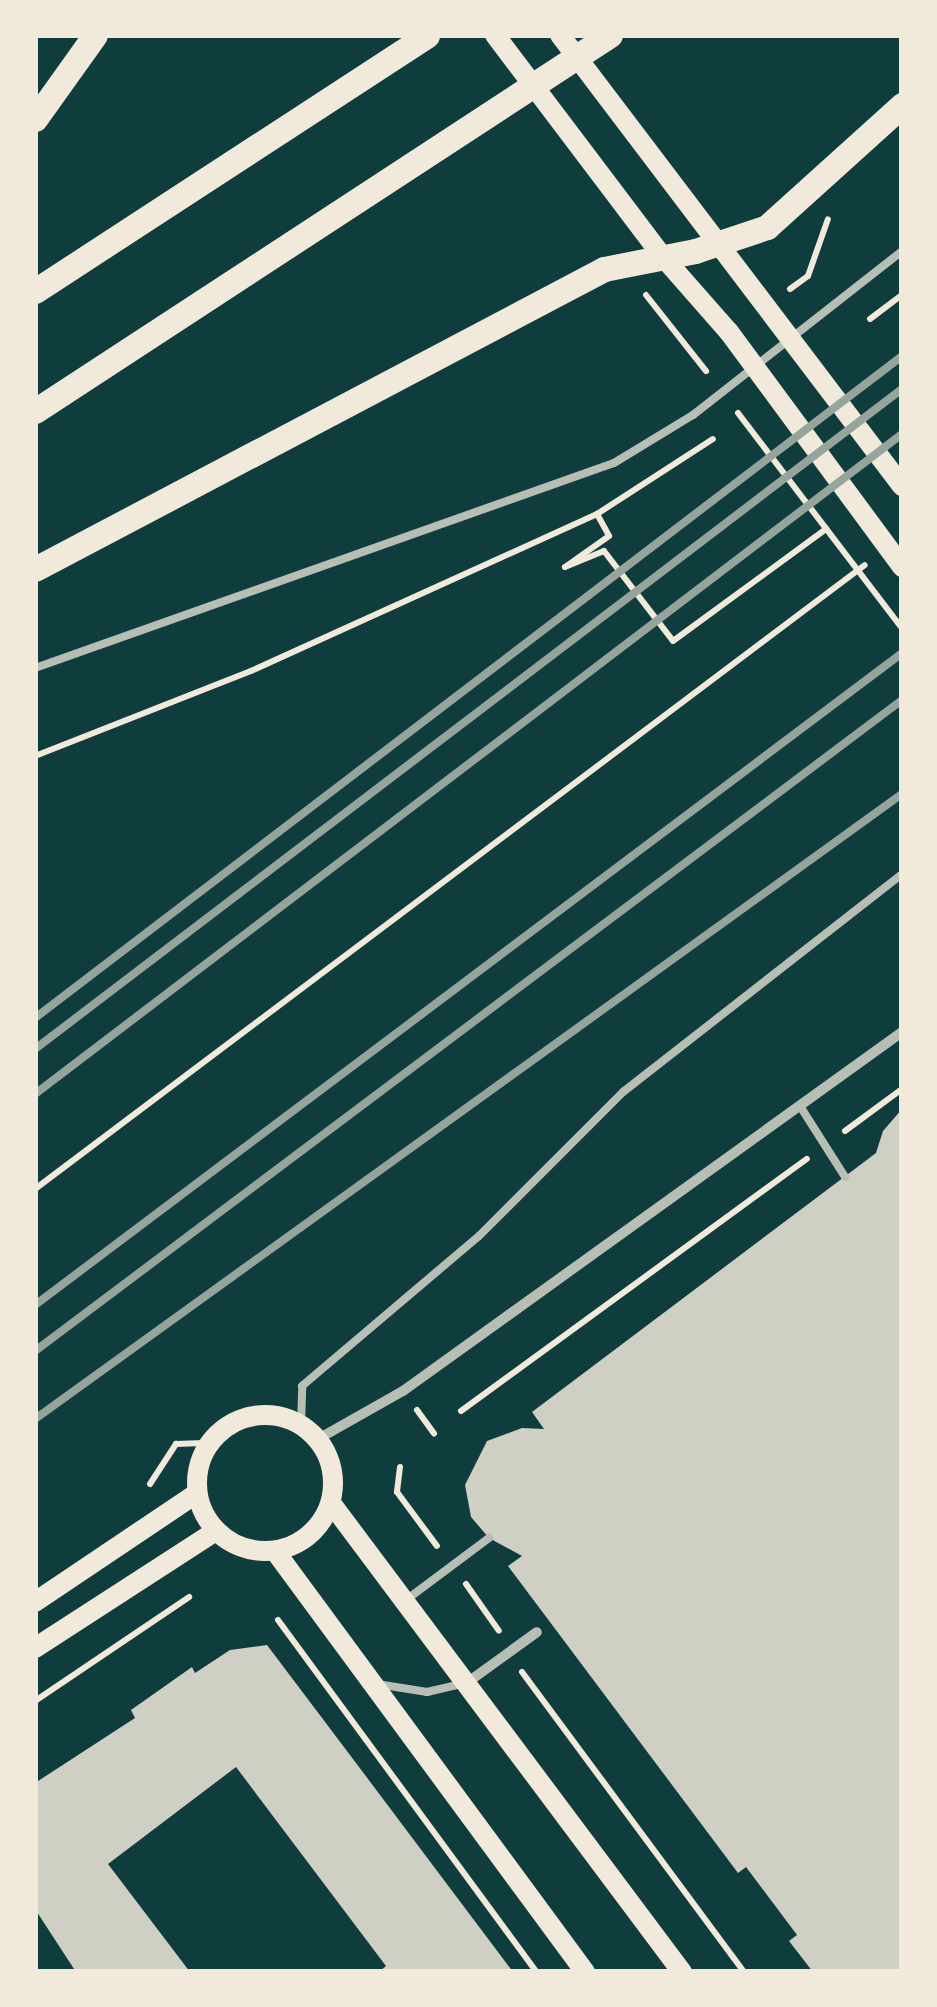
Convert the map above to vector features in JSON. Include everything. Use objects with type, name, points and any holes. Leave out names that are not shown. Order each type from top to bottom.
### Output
[{"type":"main road","points":[[35,119],[96,35]]},
{"type":"main road","points":[[35,291],[427,35]]},
{"type":"main road","points":[[495,35],[662,257],[738,344],[902,567]]},
{"type":"main road","points":[[560,35],[902,486]]},
{"type":"main road","points":[[35,411],[610,35]]},
{"type":"main road","points":[[35,569],[604,268],[720,244],[767,227],[902,105]]},
{"type":"main road","points":[[258,1414],[301,1424],[318,1438],[333,1470],[331,1503],[310,1535],[276,1551],[254,1550],[216,1531],[197,1493],[198,1471],[210,1443],[237,1420],[258,1414]]},
{"type":"main road","points":[[35,1602],[197,1493]]},
{"type":"main road","points":[[331,1503],[682,1972]]},
{"type":"main road","points":[[35,1648],[216,1531]]},
{"type":"main road","points":[[276,1551],[367,1683],[585,1972]]},
{"type":"street","points":[[318,1438],[403,1392],[902,1032]]},
{"type":"street","points":[[468,1682],[537,1632]]},
{"type":"lane","points":[[35,668],[614,463],[693,415],[902,251]]},
{"type":"lane","points":[[301,1424],[302,1386],[479,1236],[623,1092],[902,874]]},
{"type":"lane","points":[[800,1106],[845,1176]]},
{"type":"lane","points":[[406,1600],[489,1538]]},
{"type":"lane","points":[[367,1683],[427,1692],[468,1682]]},
{"type":"path","points":[[808,276],[836,204]]},
{"type":"path","points":[[870,318],[902,296]]},
{"type":"path","points":[[704,369],[718,388]]},
{"type":"path","points":[[730,403],[902,628]]},
{"type":"path","points":[[35,756],[251,671],[597,514],[712,439]]},
{"type":"path","points":[[597,514],[608,536],[565,566],[604,551],[673,641],[841,518]]},
{"type":"path","points":[[35,1189],[870,561]]},
{"type":"path","points":[[461,1411],[902,1089]]},
{"type":"path","points":[[138,1498],[176,1444],[210,1443]]},
{"type":"path","points":[[400,1466],[396,1492],[744,1972]]},
{"type":"path","points":[[35,1701],[190,1597]]},
{"type":"path","points":[[278,1620],[537,1972]]},
{"type":"building","points":[[902,1109],[902,1972],[813,1972],[789,1941],[797,1935],[746,1867],[738,1873],[508,1566],[522,1556],[489,1538],[471,1517],[465,1485],[487,1441],[522,1428],[544,1429],[532,1412],[876,1153],[883,1131]]},
{"type":"building","points":[[267,1645],[513,1972],[379,1972],[386,1966],[236,1767],[108,1864],[190,1972],[76,1972],[35,1909],[35,1783],[135,1718],[131,1710],[192,1667],[195,1673],[230,1650]]},
{"type":"railway","points":[[35,1018],[902,356]]},
{"type":"railway","points":[[35,1049],[902,389]]},
{"type":"railway","points":[[35,1094],[902,434]]},
{"type":"railway","points":[[35,1305],[902,653]]},
{"type":"railway","points":[[35,1351],[902,700]]},
{"type":"railway","points":[[35,1419],[902,794]]}]
